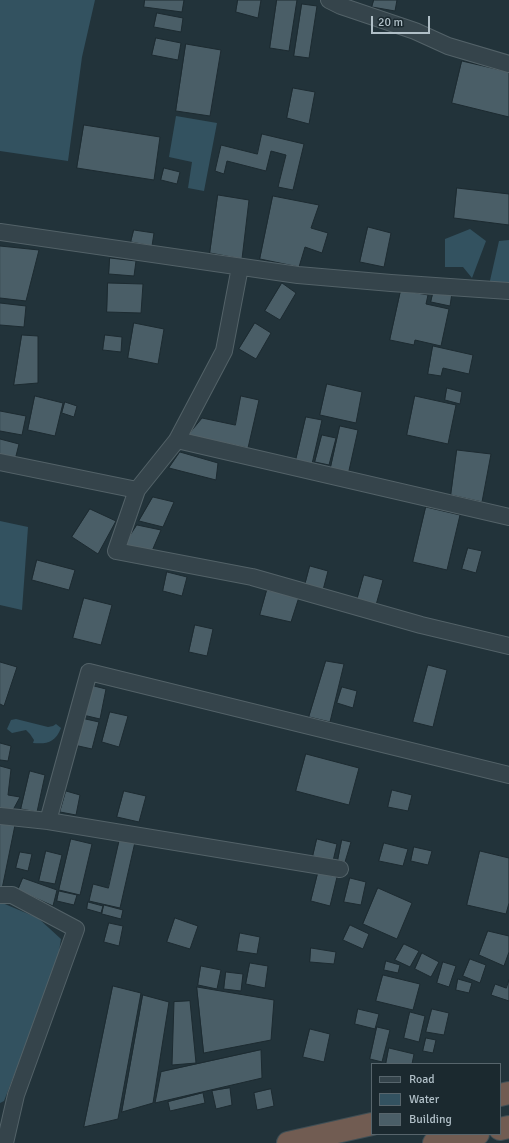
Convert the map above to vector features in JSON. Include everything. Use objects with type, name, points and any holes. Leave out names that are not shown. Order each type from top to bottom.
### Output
[{"type":"highway","points":[[288,1143],[371,1124]]},
{"type":"highway","points":[[434,1143],[473,1135]]},
{"type":"street","points":[[329,0],[341,6],[415,31],[448,46],[509,64]]},
{"type":"street","points":[[0,232],[298,275],[509,291]]},
{"type":"street","points":[[240,267],[224,351],[177,440],[138,490],[116,550],[252,577],[421,625],[509,646]]},
{"type":"street","points":[[177,440],[509,517]]},
{"type":"street","points":[[0,462],[138,490]]},
{"type":"street","points":[[48,820],[89,672],[509,775]]},
{"type":"street","points":[[0,816],[48,820],[340,869]]},
{"type":"street","points":[[0,895],[12,895],[76,929],[16,1095],[5,1143]]},
{"type":"water","points":[[0,0],[95,0],[82,57],[68,161],[0,151]]},
{"type":"water","points":[[176,116],[217,123],[204,191],[188,188],[192,162],[169,157]]},
{"type":"water","points":[[470,229],[486,241],[472,278],[463,267],[445,267],[445,239]]},
{"type":"water","points":[[509,240],[509,285],[489,285],[499,241]]},
{"type":"water","points":[[0,521],[28,527],[22,610],[0,605]]},
{"type":"water","points":[[16,719],[48,727],[56,724],[61,728],[56,737],[50,742],[33,743],[34,740],[26,730],[12,733],[7,729],[11,720]]},
{"type":"water","points":[[0,902],[38,918],[61,939],[57,964],[4,1101],[0,1103]]},
{"type":"building","points":[[145,0],[184,0],[182,12],[144,7]]},
{"type":"building","points":[[238,0],[261,0],[258,18],[236,12]]},
{"type":"building","points":[[277,0],[297,0],[289,51],[270,48]]},
{"type":"building","points":[[374,0],[397,0],[395,11],[372,7]]},
{"type":"building","points":[[302,4],[317,6],[309,58],[294,56]]},
{"type":"building","points":[[157,13],[183,18],[181,32],[154,27]]},
{"type":"building","points":[[156,38],[181,43],[178,60],[152,55]]},
{"type":"building","points":[[186,44],[221,50],[210,116],[176,111]]},
{"type":"building","points":[[462,61],[509,72],[509,117],[452,103]]},
{"type":"building","points":[[293,88],[315,92],[309,124],[287,118]]},
{"type":"building","points":[[84,125],[160,137],[154,180],[77,168]]},
{"type":"building","points":[[262,134],[304,144],[293,190],[278,187],[286,155],[271,151],[266,171],[227,161],[224,174],[215,171],[221,145],[257,154]]},
{"type":"building","points":[[164,168],[180,172],[177,184],[161,180]]},
{"type":"building","points":[[457,188],[509,194],[509,225],[454,218]]},
{"type":"building","points":[[218,195],[249,200],[242,259],[210,253]]},
{"type":"building","points":[[273,196],[319,205],[311,228],[328,233],[322,253],[305,247],[299,267],[260,259]]},
{"type":"building","points":[[368,227],[391,233],[384,267],[360,262]]},
{"type":"building","points":[[134,230],[154,233],[152,246],[131,242]]},
{"type":"building","points":[[0,246],[39,250],[26,301],[0,298]]},
{"type":"building","points":[[110,258],[136,261],[134,276],[109,274]]},
{"type":"building","points":[[108,283],[143,284],[141,313],[107,312]]},
{"type":"building","points":[[282,283],[296,293],[280,320],[265,311]]},
{"type":"building","points":[[434,289],[452,293],[450,306],[431,302]]},
{"type":"building","points":[[401,290],[428,295],[426,304],[449,309],[441,346],[415,340],[414,345],[390,340]]},
{"type":"building","points":[[0,303],[26,306],[24,327],[0,325]]},
{"type":"building","points":[[134,323],[164,329],[158,364],[128,358]]},
{"type":"building","points":[[255,323],[271,333],[256,359],[239,349]]},
{"type":"building","points":[[22,335],[38,336],[38,383],[14,385]]},
{"type":"building","points":[[105,335],[122,337],[121,352],[103,350]]},
{"type":"building","points":[[433,346],[473,355],[469,374],[443,368],[441,376],[428,374]]},
{"type":"building","points":[[327,384],[362,392],[356,423],[320,415]]},
{"type":"building","points":[[447,388],[462,392],[460,404],[445,400]]},
{"type":"building","points":[[35,396],[63,403],[55,436],[28,430]]},
{"type":"building","points":[[241,396],[259,400],[248,448],[188,435],[202,418],[235,425]]},
{"type":"building","points":[[415,396],[456,405],[448,444],[407,435]]},
{"type":"building","points":[[65,402],[77,406],[74,417],[62,413]]},
{"type":"building","points":[[0,411],[26,416],[22,435],[0,431]]},
{"type":"building","points":[[306,417],[322,420],[312,464],[296,460]]},
{"type":"building","points":[[340,426],[358,430],[348,475],[330,471]]},
{"type":"building","points":[[322,435],[336,438],[329,465],[315,462]]},
{"type":"building","points":[[0,439],[19,444],[15,460],[0,457]]},
{"type":"building","points":[[457,450],[491,454],[482,502],[451,495]]},
{"type":"building","points":[[180,452],[218,463],[216,480],[169,468]]},
{"type":"building","points":[[153,497],[174,502],[163,527],[139,521]]},
{"type":"building","points":[[426,507],[460,515],[447,570],[413,562]]},
{"type":"building","points":[[90,509],[116,521],[98,554],[72,537]]},
{"type":"building","points":[[137,525],[161,530],[152,551],[124,545]]},
{"type":"building","points":[[468,548],[482,551],[476,573],[462,569]]},
{"type":"building","points":[[37,560],[75,570],[69,590],[32,580]]},
{"type":"building","points":[[310,566],[328,571],[323,590],[305,585]]},
{"type":"building","points":[[167,572],[187,577],[182,596],[163,591]]},
{"type":"building","points":[[364,575],[383,580],[376,605],[357,600]]},
{"type":"building","points":[[267,590],[299,597],[291,622],[260,615]]},
{"type":"building","points":[[84,598],[112,605],[101,645],[73,638]]},
{"type":"building","points":[[195,625],[213,629],[207,656],[189,652]]},
{"type":"building","points":[[326,661],[344,664],[330,722],[309,717]]},
{"type":"building","points":[[0,662],[17,667],[4,706],[0,704]]},
{"type":"building","points":[[428,665],[447,670],[433,727],[413,722]]},
{"type":"building","points":[[90,685],[106,689],[100,719],[83,715]]},
{"type":"building","points":[[342,687],[357,691],[353,708],[337,703]]},
{"type":"building","points":[[110,712],[128,716],[119,747],[102,742]]},
{"type":"building","points":[[81,718],[99,722],[92,749],[74,745]]},
{"type":"building","points":[[0,743],[11,746],[8,761],[0,760]]},
{"type":"building","points":[[306,754],[359,768],[349,805],[296,791]]},
{"type":"building","points":[[0,766],[11,769],[8,795],[20,797],[13,810],[0,808]]},
{"type":"building","points":[[30,771],[45,775],[37,812],[21,809]]},
{"type":"building","points":[[392,790],[412,795],[408,811],[388,807]]},
{"type":"building","points":[[66,791],[80,795],[76,815],[60,812]]},
{"type":"building","points":[[124,791],[146,796],[139,822],[117,817]]},
{"type":"building","points":[[0,823],[15,825],[2,889],[0,889]]},
{"type":"building","points":[[120,838],[135,842],[120,908],[89,901],[93,884],[108,888]]},
{"type":"building","points":[[71,839],[92,844],[80,895],[59,890]]},
{"type":"building","points":[[317,839],[337,844],[333,861],[313,856]]},
{"type":"building","points":[[342,840],[351,842],[345,862],[338,860]]},
{"type":"building","points":[[384,843],[408,849],[403,866],[379,861]]},
{"type":"building","points":[[414,847],[432,851],[428,865],[411,861]]},
{"type":"building","points":[[46,851],[62,855],[55,884],[39,881]]},
{"type":"building","points":[[480,851],[509,858],[509,903],[506,914],[467,905]]},
{"type":"building","points":[[20,852],[32,854],[28,871],[16,868]]},
{"type":"building","points":[[318,873],[337,877],[330,906],[311,901]]},
{"type":"building","points":[[23,878],[57,890],[53,906],[18,890]]},
{"type":"building","points":[[350,878],[366,882],[361,905],[344,902]]},
{"type":"building","points":[[378,888],[412,903],[397,939],[363,924]]},
{"type":"building","points":[[59,891],[77,895],[74,905],[57,901]]},
{"type":"building","points":[[88,902],[103,906],[101,913],[87,909]]},
{"type":"building","points":[[104,905],[123,910],[121,919],[102,914]]},
{"type":"building","points":[[175,918],[198,926],[190,949],[167,942]]},
{"type":"building","points":[[109,923],[123,926],[119,946],[104,942]]},
{"type":"building","points":[[350,925],[369,934],[363,949],[343,940]]},
{"type":"building","points":[[488,931],[509,936],[509,952],[504,966],[479,955]]},
{"type":"building","points":[[240,933],[260,937],[257,954],[237,951]]},
{"type":"building","points":[[404,944],[419,951],[410,967],[395,960]]},
{"type":"building","points":[[311,948],[336,952],[334,964],[310,962]]},
{"type":"building","points":[[422,953],[439,962],[431,977],[415,969]]},
{"type":"building","points":[[470,959],[486,965],[480,983],[463,976]]},
{"type":"building","points":[[386,961],[400,965],[398,973],[384,970]]},
{"type":"building","points":[[443,962],[456,966],[449,987],[437,983]]},
{"type":"building","points":[[250,963],[268,966],[265,988],[246,984]]},
{"type":"building","points":[[201,966],[221,970],[217,989],[198,985]]},
{"type":"building","points":[[226,972],[243,974],[241,991],[224,989]]},
{"type":"building","points":[[383,975],[420,984],[413,1010],[376,1001]]},
{"type":"building","points":[[458,979],[472,983],[469,993],[456,990]]},
{"type":"building","points":[[509,980],[509,1001],[491,995],[495,984],[506,988]]},
{"type":"building","points":[[113,986],[141,993],[118,1119],[84,1127]]},
{"type":"building","points":[[197,987],[274,1000],[271,1040],[204,1053]]},
{"type":"building","points":[[143,995],[169,1002],[153,1103],[122,1112]]},
{"type":"building","points":[[190,1001],[196,1063],[172,1065],[174,1002]]},
{"type":"building","points":[[358,1009],[379,1014],[375,1029],[355,1024]]},
{"type":"building","points":[[432,1009],[449,1013],[444,1035],[426,1032]]},
{"type":"building","points":[[410,1012],[425,1016],[419,1042],[404,1038]]},
{"type":"building","points":[[377,1027],[390,1030],[382,1062],[370,1059]]},
{"type":"building","points":[[310,1029],[330,1034],[324,1062],[303,1057]]},
{"type":"building","points":[[426,1038],[436,1040],[433,1053],[423,1051]]},
{"type":"building","points":[[389,1048],[414,1054],[412,1063],[386,1063]]},
{"type":"building","points":[[261,1050],[262,1078],[155,1103],[161,1072]]},
{"type":"building","points":[[230,1088],[232,1105],[216,1109],[212,1091]]},
{"type":"building","points":[[271,1089],[274,1106],[257,1110],[254,1093]]},
{"type":"building","points":[[203,1093],[205,1103],[170,1111],[168,1102]]}]
